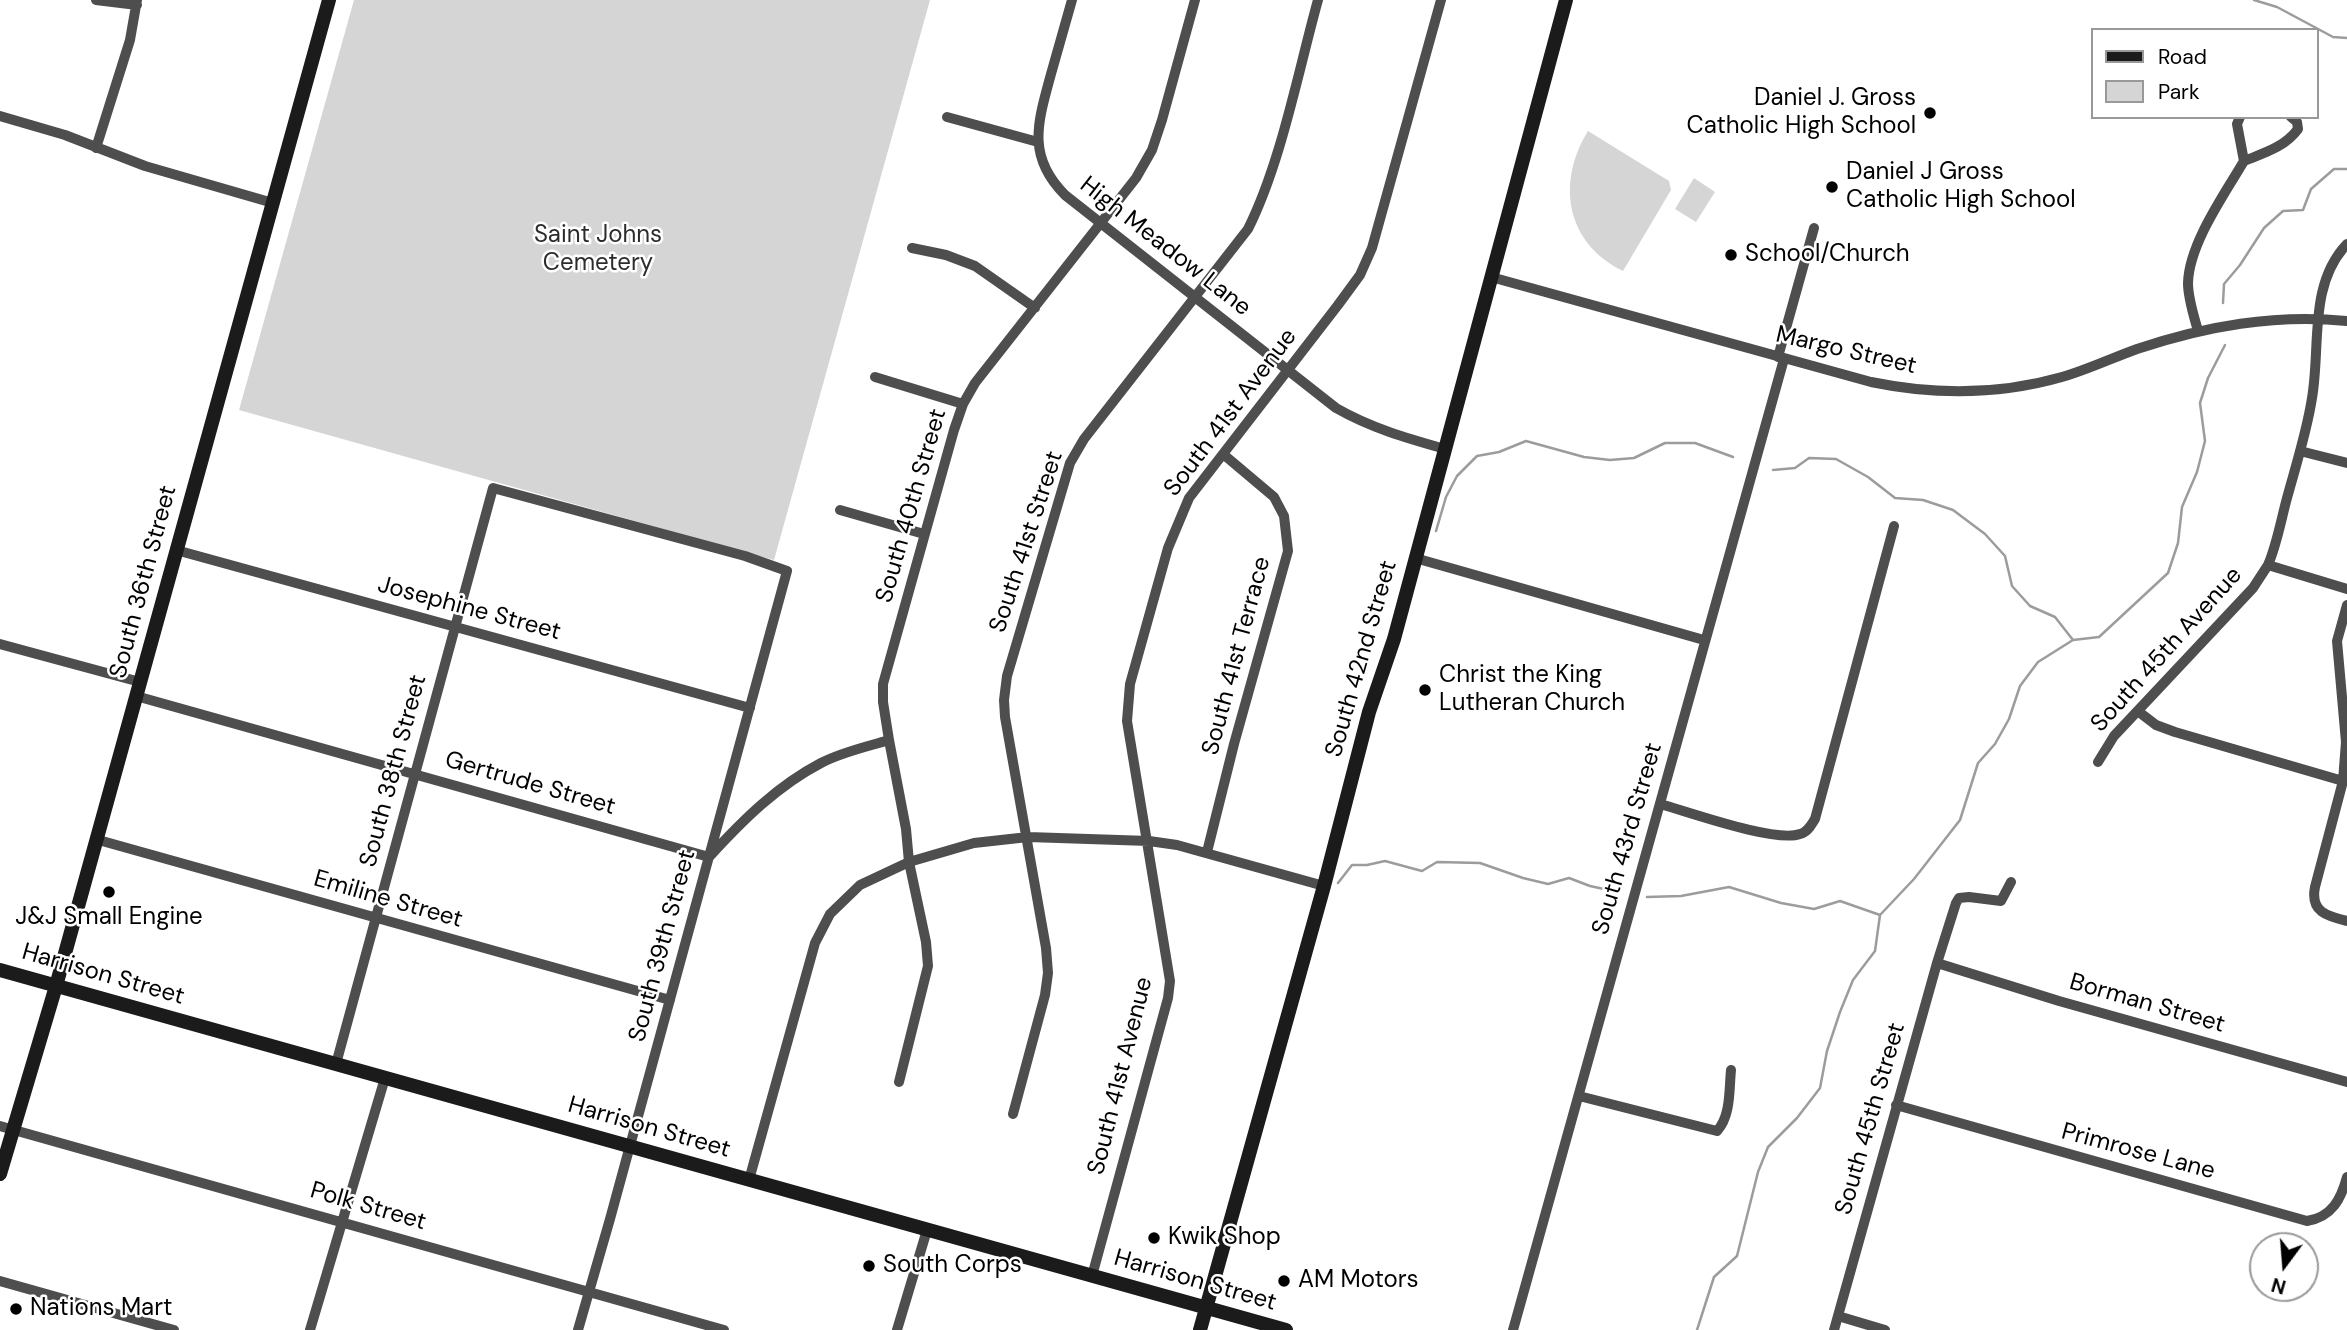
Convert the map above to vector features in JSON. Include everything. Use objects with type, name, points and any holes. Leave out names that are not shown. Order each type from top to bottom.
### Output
[{"type":"main road","name":"South 36th Street","points":[[0,1174],[7,1128],[56,986],[329,0]]},
{"type":"main road","name":"South 42nd Street","points":[[1200,1330],[1324,886],[1369,712],[1394,639],[1566,0]]},
{"type":"main road","name":"Harrison Street","points":[[0,970],[1286,1330]]},
{"type":"street","points":[[96,0],[137,2],[130,40],[96,148]]},
{"type":"street","points":[[947,117],[1038,142],[1040,116],[1072,0]]},
{"type":"street","name":"South 40th Street","points":[[899,1082],[928,966],[926,942],[909,862],[906,829],[888,740],[883,684],[924,534],[963,404],[975,383],[1102,224],[1136,178],[1152,150],[1195,0]]},
{"type":"street","name":"South 41st Street","points":[[1013,1114],[1045,995],[1048,973],[1028,838],[1011,753],[1004,701],[1007,676],[1070,463],[1084,439],[1248,229],[1258,208],[1318,0]]},
{"type":"street","name":"South 41st Avenue","points":[[1092,1276],[1168,998],[1170,981],[1149,841],[1127,721],[1130,684],[1168,548],[1189,498],[1360,275],[1372,248],[1441,0]]},
{"type":"street","points":[[0,116],[65,135],[145,166],[273,202]]},
{"type":"street","points":[[2239,119],[2237,124],[2244,161]]},
{"type":"street","points":[[2197,331],[2189,296],[2190,266],[2203,234],[2244,161],[2270,151],[2293,135],[2298,129],[2293,119]]},
{"type":"street","name":"High Meadow Lane","points":[[1038,142],[1041,159],[1052,183],[1065,195],[1336,408],[1383,432],[1445,449]]},
{"type":"street","name":"South 43rd Street","points":[[1513,1330],[1660,804],[1814,228]]},
{"type":"street","name":"South 45th Avenue","points":[[2098,762],[2114,736],[2253,588],[2268,565],[2300,451],[2314,388],[2318,318],[2324,279],[2332,262],[2347,244]]},
{"type":"street","points":[[912,248],[946,255],[975,266],[1035,308]]},
{"type":"street","name":"Margo Street","points":[[1491,277],[1781,358],[1900,388],[1929,391],[1970,391],[2019,386],[2062,377],[2137,349],[2197,331],[2251,321],[2318,318],[2347,321]]},
{"type":"street","points":[[875,377],[963,404]]},
{"type":"street","points":[[2300,451],[2347,463]]},
{"type":"street","name":"South 41st Terrace","points":[[1207,852],[1288,551],[1284,516],[1274,497],[1223,454]]},
{"type":"street","name":"South 38th Street","points":[[336,1064],[493,488],[745,556],[786,571]]},
{"type":"street","points":[[840,510],[924,534]]},
{"type":"street","points":[[1660,804],[1765,833],[1800,835],[1808,830],[1815,819],[1894,526]]},
{"type":"street","name":"Josephine Street","points":[[176,550],[750,708]]},
{"type":"street","points":[[1415,558],[1704,640]]},
{"type":"street","points":[[2268,565],[2347,589]]},
{"type":"street","name":"South 39th Street","points":[[578,1330],[786,571]]},
{"type":"street","points":[[2347,605],[2337,641],[2346,741],[2343,781],[2315,887],[2314,901],[2321,912],[2347,921]]},
{"type":"street","name":"Gertrude Street","points":[[0,644],[415,774],[709,857]]},
{"type":"street","points":[[2139,712],[2156,725],[2175,732],[2343,781]]},
{"type":"street","points":[[709,857],[747,816],[778,790],[822,762],[888,740]]},
{"type":"street","points":[[749,1180],[809,958],[821,929],[838,906],[860,885],[909,862],[974,843],[1028,838],[1149,841],[1207,852],[1324,886]]},
{"type":"street","name":"Emiline Street","points":[[95,839],[670,1000]]},
{"type":"street","name":"South 45th Street","points":[[1834,1330],[1937,962],[1959,898],[2001,901],[2011,882]]},
{"type":"street","name":"Borman Street","points":[[1937,962],[2059,1001],[2347,1082]]},
{"type":"street","points":[[1579,1096],[1717,1131],[1723,1124],[1728,1106],[1731,1070]]},
{"type":"street","points":[[310,1330],[385,1078]]},
{"type":"street","name":"Primrose Lane","points":[[1896,1105],[2307,1221],[2317,1219],[2336,1206],[2347,1177]]},
{"type":"street","name":"Polk Street","points":[[7,1128],[724,1330]]},
{"type":"street","points":[[897,1330],[927,1230]]},
{"type":"street","points":[[0,1281],[174,1330]]},
{"type":"street","points":[[1838,1316],[1885,1330]]},
{"type":"green space","name":"Saint Johns Cemetery","points":[[354,0],[930,0],[774,560],[239,410]]},
{"type":"green space","points":[[1588,131],[1669,181],[1671,190],[1623,271],[1589,245],[1578,228],[1572,210],[1572,171]]},
{"type":"green space","points":[[1694,178],[1715,192],[1696,222],[1675,209]]},
{"type":"waterway","points":[[2254,0],[2277,7],[2316,28]]},
{"type":"waterway","points":[[2319,30],[2333,37],[2347,38]]},
{"type":"waterway","points":[[2223,303],[2224,284],[2264,228],[2283,211],[2303,210],[2311,189],[2334,169],[2347,169]]},
{"type":"waterway","points":[[1697,1330],[1714,1277],[1737,1256],[1758,1172],[1768,1147],[1797,1118],[1820,1088],[1827,1051],[1840,1012],[1853,980],[1875,951],[1880,915],[1914,879],[1960,820],[1978,763],[1995,744],[2009,719],[2020,686],[2038,662],[2073,640],[2099,637],[2168,573],[2178,543],[2182,507],[2197,472],[2205,441],[2200,403],[2208,378],[2225,345]]},
{"type":"waterway","points":[[1436,531],[1446,497],[1457,476],[1477,456],[1499,452],[1526,441],[1584,457],[1610,460],[1634,458],[1665,443],[1695,443],[1733,457]]},
{"type":"waterway","points":[[1773,470],[1795,468],[1809,458],[1836,459],[1868,477],[1895,498],[1923,500],[1953,510],[1985,534],[2005,556],[2012,586],[2030,606],[2055,617],[2073,640]]},
{"type":"waterway","points":[[1338,883],[1352,865],[1385,861],[1422,871],[1437,862],[1480,863],[1548,884],[1569,878],[1613,891]]},
{"type":"waterway","points":[[1647,897],[1681,896],[1729,887],[1781,903],[1814,909],[1840,901],[1880,915]]},
{"type":"place","name":"Daniel J. Gross Catholic High School","points":[[1930,113]]},
{"type":"place","name":"Daniel J Gross Catholic High School","points":[[1832,187]]},
{"type":"place","name":"School/Church","points":[[1731,255]]},
{"type":"place","name":"Christ the King Lutheran Church","points":[[1425,690]]},
{"type":"place","name":"J&J Small Engine","points":[[109,892]]},
{"type":"place","name":"Kwik Shop","points":[[1154,1238]]},
{"type":"place","name":"South Corps","points":[[869,1266]]},
{"type":"place","name":"AM Motors","points":[[1284,1281]]},
{"type":"place","name":"Nations Mart","points":[[16,1309]]}]
